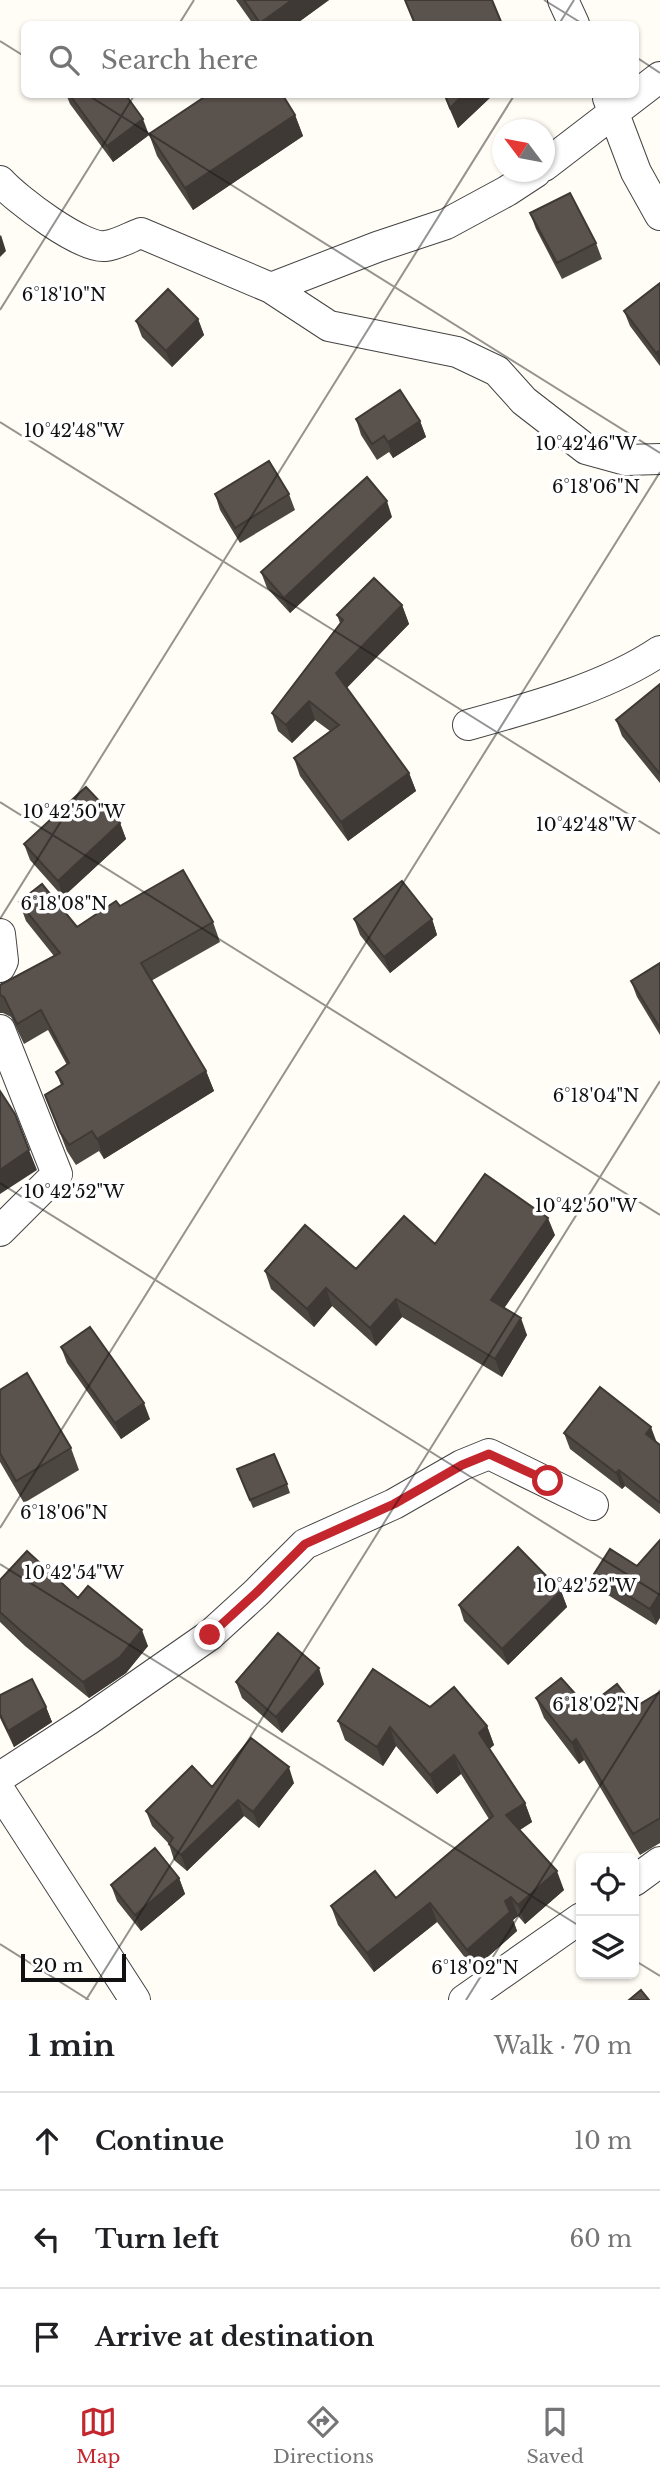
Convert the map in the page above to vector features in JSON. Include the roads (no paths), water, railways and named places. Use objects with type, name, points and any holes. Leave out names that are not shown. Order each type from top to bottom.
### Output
[{"type":"street","points":[[563,0],[573,21]]},
{"type":"street","points":[[639,88],[660,77]]},
{"type":"street","points":[[555,156],[610,104],[636,172],[660,215]]},
{"type":"street","points":[[0,181],[41,216],[73,236],[103,247],[141,233],[271,288],[329,326],[457,352],[498,371],[524,401],[586,449],[626,460],[660,459]]},
{"type":"street","points":[[271,288],[446,224],[521,182]]},
{"type":"street","points":[[468,725],[539,705],[640,664],[660,651]]},
{"type":"street","points":[[0,934],[3,961],[0,967]]},
{"type":"street","points":[[0,1030],[57,1174],[0,1231]]},
{"type":"street","points":[[0,1777],[210,1635],[305,1544],[394,1504],[462,1465],[489,1454],[593,1505]]},
{"type":"street","points":[[0,1791],[135,2000]]},
{"type":"street","points":[[639,1877],[660,1862]]},
{"type":"street","points":[[464,2000],[576,1922]]}]
